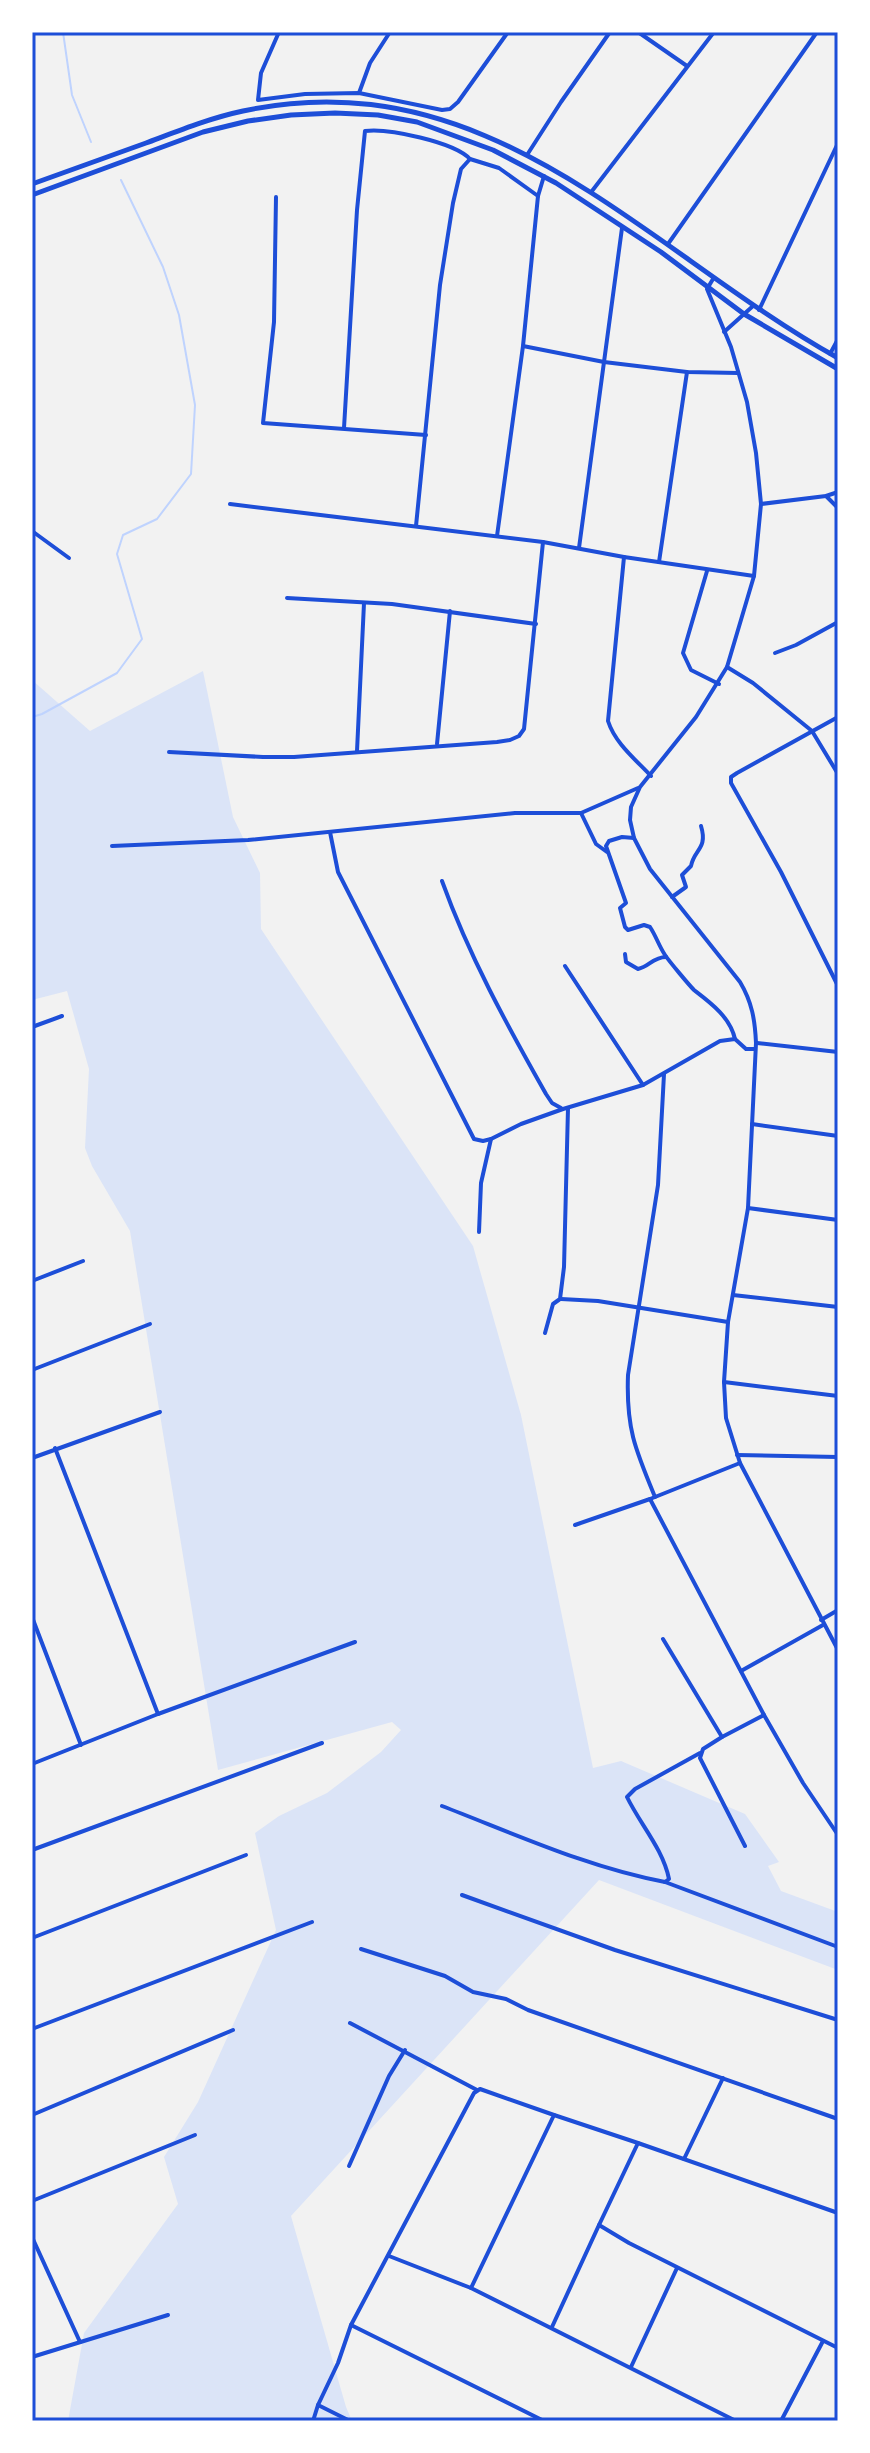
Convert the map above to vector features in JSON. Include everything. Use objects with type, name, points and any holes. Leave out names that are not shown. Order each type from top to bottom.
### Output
[{"type":"main road","points":[[32,184],[200,122],[246,110],[290,105],[379,105],[462,125],[527,155],[592,191],[713,279],[838,358]]},
{"type":"main road","points":[[32,195],[203,132],[248,121],[335,113],[378,115],[417,122],[493,150],[544,176],[622,225],[744,314],[838,369]]},
{"type":"street","points":[[279,32],[261,73],[258,100],[305,94],[359,93],[442,110],[450,109],[458,102],[508,32]]},
{"type":"street","points":[[359,93],[370,63],[390,32]]},
{"type":"street","points":[[527,155],[610,32]]},
{"type":"street","points":[[638,32],[687,66]]},
{"type":"street","points":[[592,191],[714,32]]},
{"type":"street","points":[[668,244],[817,32]]},
{"type":"street","points":[[344,428],[365,131],[398,134],[459,150],[470,159],[499,168],[538,196]]},
{"type":"street","points":[[759,310],[838,143]]},
{"type":"street","points":[[416,526],[440,285],[461,169],[470,159]]},
{"type":"street","points":[[497,536],[523,346],[538,196],[544,176]]},
{"type":"street","points":[[276,197],[274,322],[263,422],[265,425],[426,435]]},
{"type":"street","points":[[579,548],[622,225]]},
{"type":"street","points":[[713,279],[707,289],[747,402],[756,453],[761,504],[754,576],[719,684],[640,787],[631,807],[630,820],[634,838],[650,869],[713,945],[750,998],[755,1017],[748,1208],[728,1322],[724,1382],[726,1418],[740,1463],[838,1650]]},
{"type":"street","points":[[724,332],[753,306]]},
{"type":"street","points":[[830,354],[838,339]]},
{"type":"street","points":[[523,346],[604,362],[687,372],[738,373]]},
{"type":"street","points":[[659,562],[687,372]]},
{"type":"street","points":[[761,504],[838,492]]},
{"type":"street","points":[[826,496],[838,508]]},
{"type":"street","points":[[230,504],[543,542],[707,571],[754,576]]},
{"type":"street","points":[[32,531],[69,558]]},
{"type":"street","points":[[169,752],[263,757],[497,742],[519,736],[524,729],[543,542]]},
{"type":"street","points":[[624,557],[608,721],[618,741],[651,776]]},
{"type":"street","points":[[707,571],[683,653],[691,670],[719,684]]},
{"type":"street","points":[[287,598],[450,611],[536,624]]},
{"type":"street","points":[[357,751],[364,603]]},
{"type":"street","points":[[437,745],[450,611]]},
{"type":"street","points":[[775,653],[838,622]]},
{"type":"street","points":[[727,667],[753,683],[812,731],[838,774]]},
{"type":"street","points":[[838,717],[731,777],[731,783],[781,872],[838,986]]},
{"type":"street","points":[[112,846],[248,840],[515,813],[581,813],[640,787]]},
{"type":"street","points":[[581,813],[596,844],[607,852]]},
{"type":"street","points":[[672,897],[686,887],[682,875],[700,851],[704,838],[701,826]]},
{"type":"street","points":[[330,832],[338,872],[474,1139],[491,1139],[521,1124],[566,1108],[643,1085],[720,1041],[735,1039]]},
{"type":"street","points":[[634,838],[622,837],[609,841],[606,846],[626,903],[620,908],[625,927],[628,930],[644,925],[650,927],[666,957],[693,989],[726,1019],[735,1039],[746,1049],[755,1046],[838,1052]]},
{"type":"street","points":[[442,881],[456,920],[496,1004],[552,1103],[566,1108]]},
{"type":"street","points":[[625,954],[626,962],[638,969],[658,957],[666,957]]},
{"type":"street","points":[[565,966],[643,1085]]},
{"type":"street","points":[[32,1027],[62,1016]]},
{"type":"street","points":[[664,1074],[658,1185],[628,1375],[630,1429],[652,1498],[764,1715],[803,1783],[838,1835]]},
{"type":"street","points":[[560,1299],[564,1267],[566,1108]]},
{"type":"street","points":[[752,1124],[838,1136]]},
{"type":"street","points":[[479,1232],[481,1183],[491,1139]]},
{"type":"street","points":[[748,1208],[838,1220]]},
{"type":"street","points":[[32,1281],[83,1261]]},
{"type":"street","points":[[732,1295],[838,1307]]},
{"type":"street","points":[[545,1333],[553,1304],[560,1299],[637,1307],[728,1322]]},
{"type":"street","points":[[32,1370],[150,1324]]},
{"type":"street","points":[[724,1382],[838,1396]]},
{"type":"street","points":[[32,1458],[160,1412]]},
{"type":"street","points":[[55,1448],[158,1714]]},
{"type":"street","points":[[737,1455],[838,1457]]},
{"type":"street","points":[[575,1525],[740,1463]]},
{"type":"street","points":[[741,1671],[822,1623],[838,1610]]},
{"type":"street","points":[[32,1617],[81,1745]]},
{"type":"street","points":[[663,1639],[722,1737]]},
{"type":"street","points":[[32,1764],[355,1642]]},
{"type":"street","points":[[665,1882],[669,1879],[662,1858],[627,1797],[635,1789],[764,1715]]},
{"type":"street","points":[[32,1850],[322,1743]]},
{"type":"street","points":[[700,1753],[745,1846]]},
{"type":"street","points":[[442,1806],[615,1870],[665,1882],[838,1947]]},
{"type":"street","points":[[832,1828],[838,1824]]},
{"type":"street","points":[[32,1938],[246,1855]]},
{"type":"street","points":[[462,1895],[615,1950],[838,2020]]},
{"type":"street","points":[[32,2029],[312,1922]]},
{"type":"street","points":[[361,1949],[445,1976],[473,1992],[506,1999],[528,2010],[838,2119]]},
{"type":"street","points":[[350,2023],[477,2090],[838,2213]]},
{"type":"street","points":[[32,2115],[233,2030]]},
{"type":"street","points":[[349,2166],[389,2076],[405,2050]]},
{"type":"street","points":[[684,2159],[724,2077]]},
{"type":"street","points":[[313,2421],[351,2325],[477,2090]]},
{"type":"street","points":[[471,2288],[554,2115]]},
{"type":"street","points":[[32,2201],[195,2135]]},
{"type":"street","points":[[552,2327],[638,2143]]},
{"type":"street","points":[[599,2225],[677,2268],[838,2348]]},
{"type":"street","points":[[32,2237],[80,2342]]},
{"type":"street","points":[[389,2256],[471,2288],[736,2421]]},
{"type":"street","points":[[630,2368],[677,2268]]},
{"type":"street","points":[[32,2357],[168,2315]]},
{"type":"street","points":[[351,2325],[544,2421]]},
{"type":"street","points":[[781,2421],[823,2341]]},
{"type":"street","points":[[318,2405],[350,2421]]},
{"type":"shaded area","points":[[203,671],[233,817],[260,873],[261,929],[473,1246],[521,1415],[593,1768],[621,1761],[745,1814],[779,1862],[768,1866],[781,1891],[838,1912],[838,1970],[599,1880],[291,2216],[352,2421],[68,2421],[84,2333],[178,2204],[164,2157],[198,2102],[276,1930],[255,1833],[279,1816],[327,1793],[381,1752],[401,1730],[392,1722],[218,1770],[130,1231],[92,1166],[85,1148],[89,1069],[67,991],[32,1000],[32,680],[90,731]]},
{"type":"waterway","points":[[63,32],[72,95],[91,142]]},
{"type":"waterway","points":[[32,717],[117,673],[142,639],[117,554],[123,535],[157,519],[191,474],[195,405],[179,315],[163,267],[121,180]]}]
